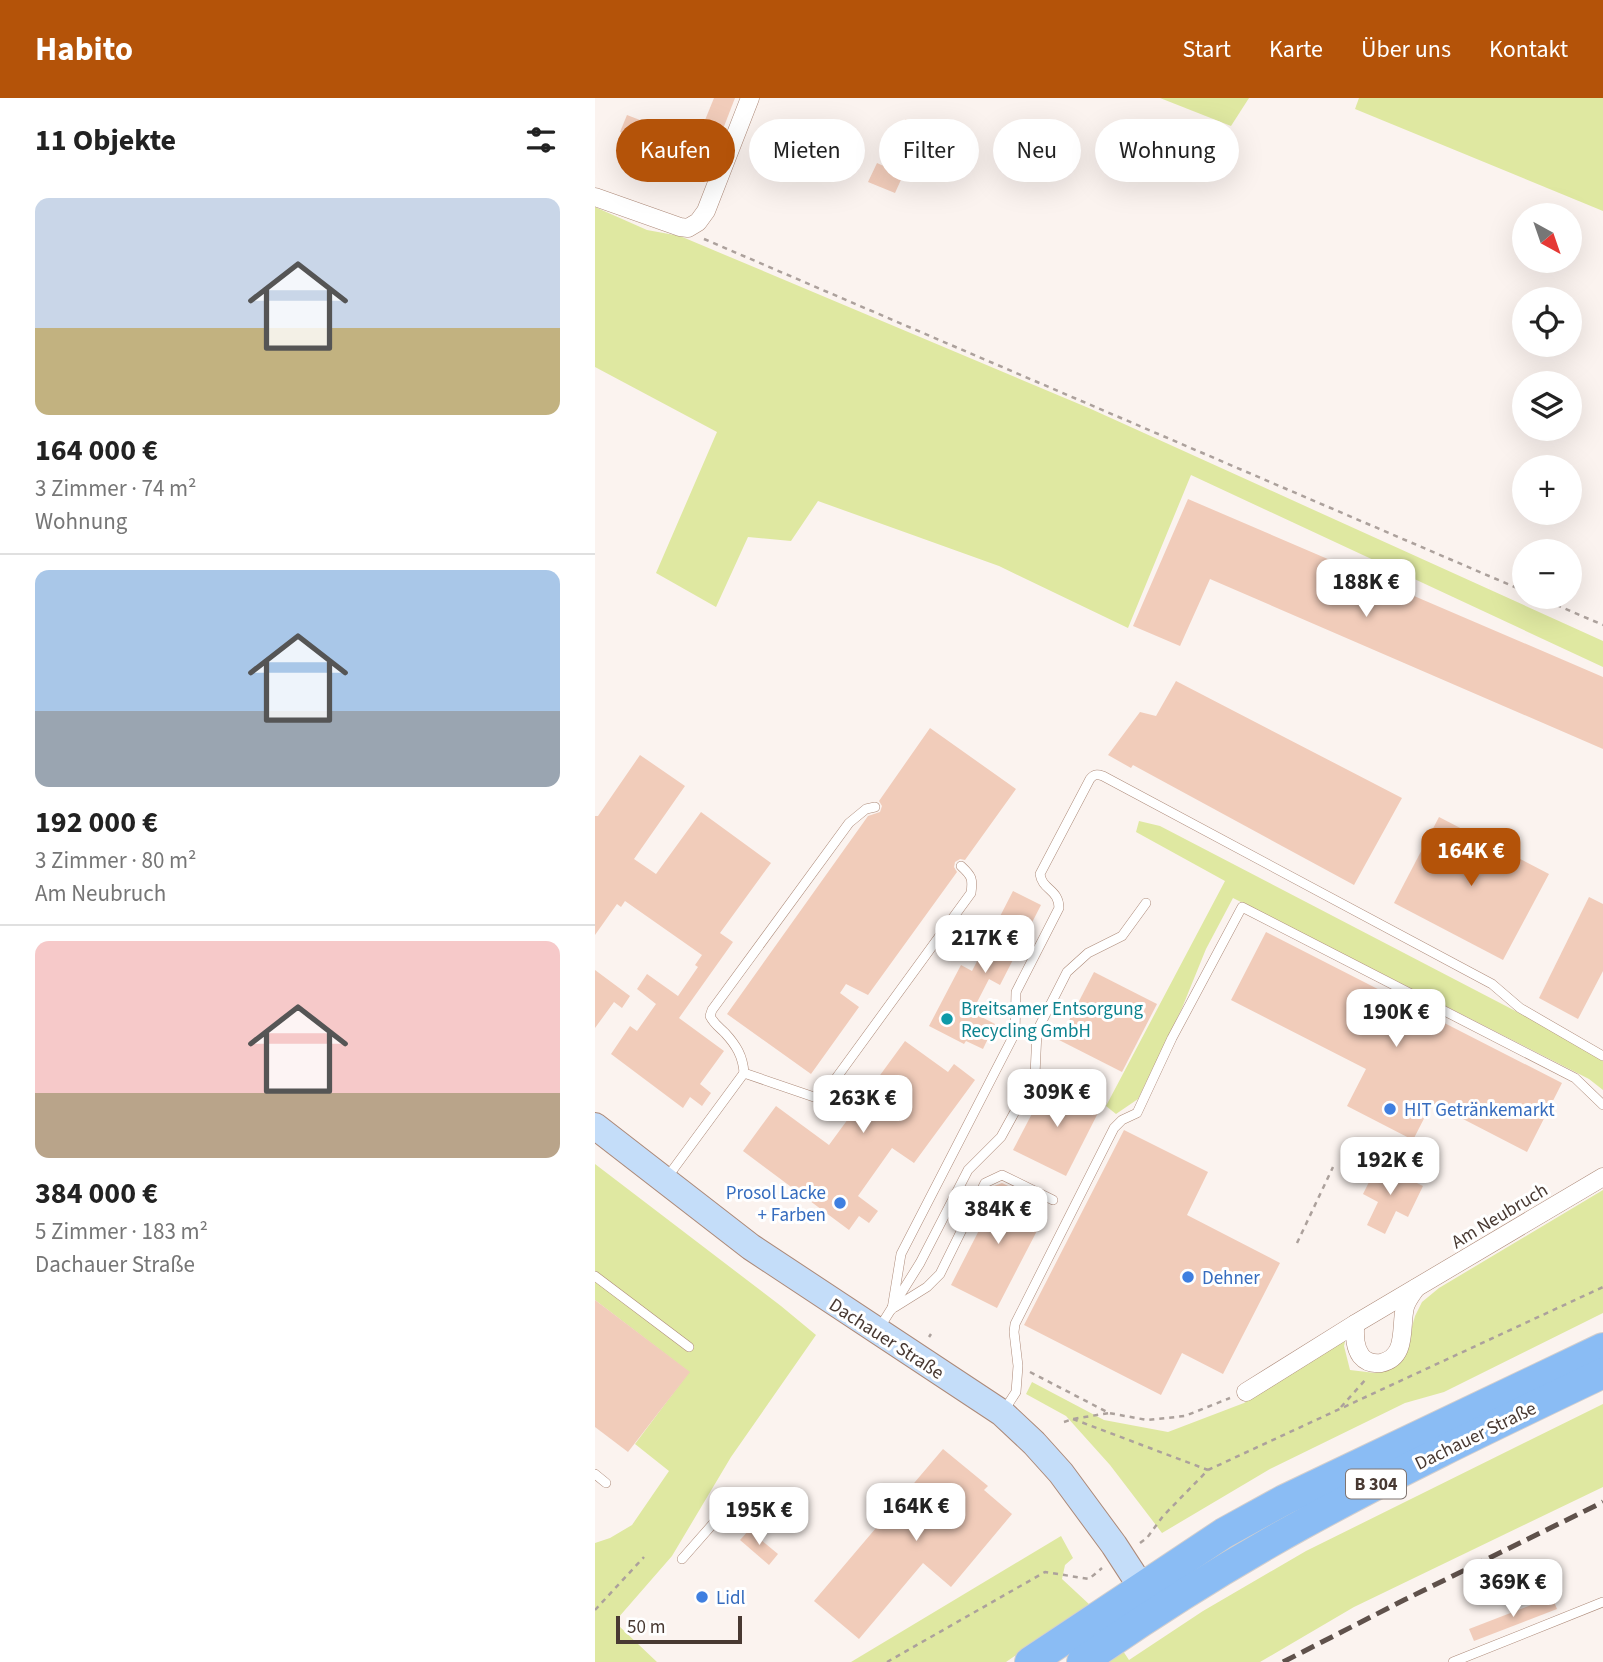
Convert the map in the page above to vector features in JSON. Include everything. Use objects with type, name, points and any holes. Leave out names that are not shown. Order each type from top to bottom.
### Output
[{"type":"main road","name":"Dachauer Straße","points":[[595,1125],[751,1247],[1002,1413],[1061,1473],[1114,1545],[1157,1613],[1309,1520],[1449,1447],[1603,1373]]},
{"type":"main road","name":"Dachauer Straße","points":[[1142,1587],[1224,1533],[1284,1500],[1603,1348]]},
{"type":"main road","name":"B 304","points":[[1030,1662],[1142,1587]]},
{"type":"main road","name":"B 304","points":[[1082,1662],[1157,1613]]},
{"type":"street","points":[[595,197],[680,227],[688,228],[698,222],[706,211],[750,98]]},
{"type":"street","name":"Am Neubruch","points":[[1246,1392],[1603,1177]]},
{"type":"street","points":[[1355,1324],[1354,1339],[1363,1359],[1371,1363],[1389,1360],[1398,1353],[1402,1343],[1405,1308],[1408,1298],[1416,1288]]},
{"type":"lane","points":[[892,1309],[901,1254],[1015,1033],[1016,992],[1059,908],[1056,894],[1043,884],[1040,874],[1093,775],[1103,776],[1492,984],[1520,1008],[1603,1056]]},
{"type":"lane","points":[[665,1180],[744,1073],[743,1061],[736,1045],[714,1024],[710,1016],[712,1010],[849,823],[866,808],[875,807]]},
{"type":"lane","points":[[744,1073],[818,1098],[826,1092],[971,893],[971,875],[961,866]]},
{"type":"lane","points":[[877,1332],[920,1263],[968,1170],[1001,1137],[1035,1075],[1037,1031],[1067,972],[1088,953],[1122,936],[1146,903]]},
{"type":"lane","points":[[1002,1413],[1016,1392],[1018,1366],[1015,1324],[1114,1128],[1122,1120],[1137,1113],[1172,1038],[1242,907],[1575,1078],[1603,1105]]},
{"type":"lane","points":[[892,1309],[927,1287],[940,1274],[985,1183],[1002,1175],[1053,1200]]},
{"type":"lane","points":[[595,1276],[689,1347]]},
{"type":"lane","points":[[595,1474],[606,1483]]},
{"type":"lane","points":[[682,1559],[733,1501]]},
{"type":"lane","points":[[1453,1662],[1603,1602]]},
{"type":"path","points":[[688,228],[696,236],[709,242],[1512,586]]},
{"type":"path","points":[[1566,609],[1603,625]]},
{"type":"path","points":[[1297,1243],[1333,1167]]},
{"type":"path","points":[[1147,1538],[1163,1516],[1208,1470],[1603,1287]]},
{"type":"path","points":[[1339,1409],[1367,1378],[1371,1363]]},
{"type":"path","points":[[1018,1366],[1109,1413],[1147,1420],[1185,1416],[1246,1392]]},
{"type":"path","points":[[1064,1422],[1109,1413]]},
{"type":"path","points":[[1073,1419],[1208,1470]]},
{"type":"path","points":[[595,1610],[644,1557]]},
{"type":"path","points":[[887,1662],[1045,1572],[1089,1578]]},
{"type":"green space","points":[[1160,98],[1249,98],[1236,119],[1213,119]]},
{"type":"green space","points":[[1359,98],[1603,98],[1603,211],[1355,109]]},
{"type":"green space","points":[[595,207],[647,230],[680,236],[1091,409],[1512,600],[1512,609],[1532,609],[1603,641],[1603,667],[1191,475],[1128,628],[999,566],[818,501],[791,541],[748,537],[716,607],[656,573],[717,432],[595,367]]},
{"type":"green space","points":[[1139,821],[1160,826],[1556,1032],[1603,1060],[1603,1090],[1589,1079],[1233,898],[1206,949],[1182,1008],[1138,1099],[1116,1114],[1106,1106],[1225,881],[1136,832]]},
{"type":"green space","points":[[595,1164],[816,1335],[731,1457],[672,1556],[618,1618],[619,1626],[657,1662],[595,1662],[595,1543],[632,1525],[669,1471],[635,1444],[689,1372],[595,1300]]},
{"type":"green space","points":[[1603,1190],[1603,1313],[1444,1392],[1405,1403],[1270,1469],[1162,1533],[1110,1465],[1066,1416],[1026,1394],[1032,1382],[1104,1420],[1168,1432],[1244,1403],[1346,1337],[1344,1346],[1350,1370],[1375,1373],[1403,1359],[1415,1316],[1422,1302],[1439,1288]]},
{"type":"green space","points":[[1603,1404],[1603,1487],[1354,1607],[1260,1662],[1102,1662],[1121,1648],[1129,1660],[1203,1611],[1306,1551]]},
{"type":"green space","points":[[1061,1536],[1073,1558],[1065,1565],[1062,1579],[1090,1605],[1006,1662],[851,1662]]},
{"type":"building","points":[[714,98],[735,98],[727,119],[705,119]]},
{"type":"building","points":[[877,163],[879,182],[900,182],[895,193],[868,182]]},
{"type":"building","points":[[1188,499],[1603,677],[1603,749],[1210,579],[1180,646],[1133,626]]},
{"type":"building","points":[[1176,681],[1402,798],[1354,885],[1133,765],[1131,768],[1108,755],[1140,712],[1156,716]]},
{"type":"building","points":[[930,728],[1016,789],[965,860],[955,862],[957,872],[868,995],[846,984],[840,993],[859,1007],[811,1074],[727,1014],[868,816],[880,812],[882,806],[879,801]]},
{"type":"building","points":[[640,755],[685,786],[634,859],[656,874],[701,812],[771,863],[720,933],[733,942],[679,1018],[724,1051],[700,1084],[711,1093],[702,1106],[690,1097],[683,1108],[611,1054],[630,1026],[637,1031],[656,1004],[637,989],[647,974],[678,996],[698,967],[695,965],[702,955],[625,901],[621,907],[617,904],[595,935],[595,816],[598,816]]},
{"type":"building","points":[[1439,817],[1549,874],[1503,960],[1394,903]]},
{"type":"building","points":[[1013,891],[1041,905],[1000,985],[989,979],[972,1012],[995,1024],[983,1049],[966,1041],[964,1044],[929,1026],[961,965],[972,971]]},
{"type":"building","points":[[1589,897],[1603,904],[1603,971],[1578,1019],[1539,998]]},
{"type":"building","points":[[1266,932],[1562,1083],[1527,1152],[1432,1103],[1413,1140],[1347,1106],[1366,1069],[1231,1000]]},
{"type":"building","points":[[595,970],[630,996],[622,1008],[614,1002],[595,1028]]},
{"type":"building","points":[[1094,972],[1157,1004],[1122,1072],[1059,1040]]},
{"type":"building","points":[[905,1041],[948,1072],[954,1064],[975,1080],[914,1163],[892,1148],[858,1196],[878,1211],[869,1223],[859,1216],[849,1230],[743,1151],[776,1106],[829,1145]]},
{"type":"building","points":[[1049,1081],[1101,1107],[1066,1176],[1013,1150]]},
{"type":"building","name":"Dehner","points":[[1124,1130],[1208,1172],[1187,1215],[1280,1263],[1223,1374],[1182,1353],[1161,1395],[1024,1325]]},
{"type":"building","points":[[1378,1164],[1423,1186],[1408,1217],[1396,1211],[1385,1234],[1367,1225],[1378,1202],[1363,1194]]},
{"type":"building","points":[[1002,1183],[1037,1200],[1028,1219],[1040,1225],[997,1308],[951,1285],[994,1201],[988,1198],[994,1186]]},
{"type":"building","points":[[595,1300],[690,1372],[628,1452],[595,1427]]},
{"type":"building","points":[[943,1449],[988,1486],[984,1490],[1012,1514],[951,1587],[923,1563],[859,1639],[814,1601]]},
{"type":"building","points":[[749,1530],[778,1554],[769,1565],[740,1540]]},
{"type":"building","points":[[1552,1597],[1557,1609],[1474,1641],[1469,1629]]},
{"type":"railway","points":[[1283,1662],[1603,1502]]},
{"type":"place","name":"Breitsamer Entsorgung Recycling GmbH","points":[[947,1019]]},
{"type":"place","name":"HIT Getränkemarkt","points":[[1390,1109]]},
{"type":"place","name":"Prosol Lacke + Farben","points":[[840,1203]]},
{"type":"place","name":"Dehner","points":[[1188,1277]]},
{"type":"place","name":"Lidl","points":[[702,1597]]}]
